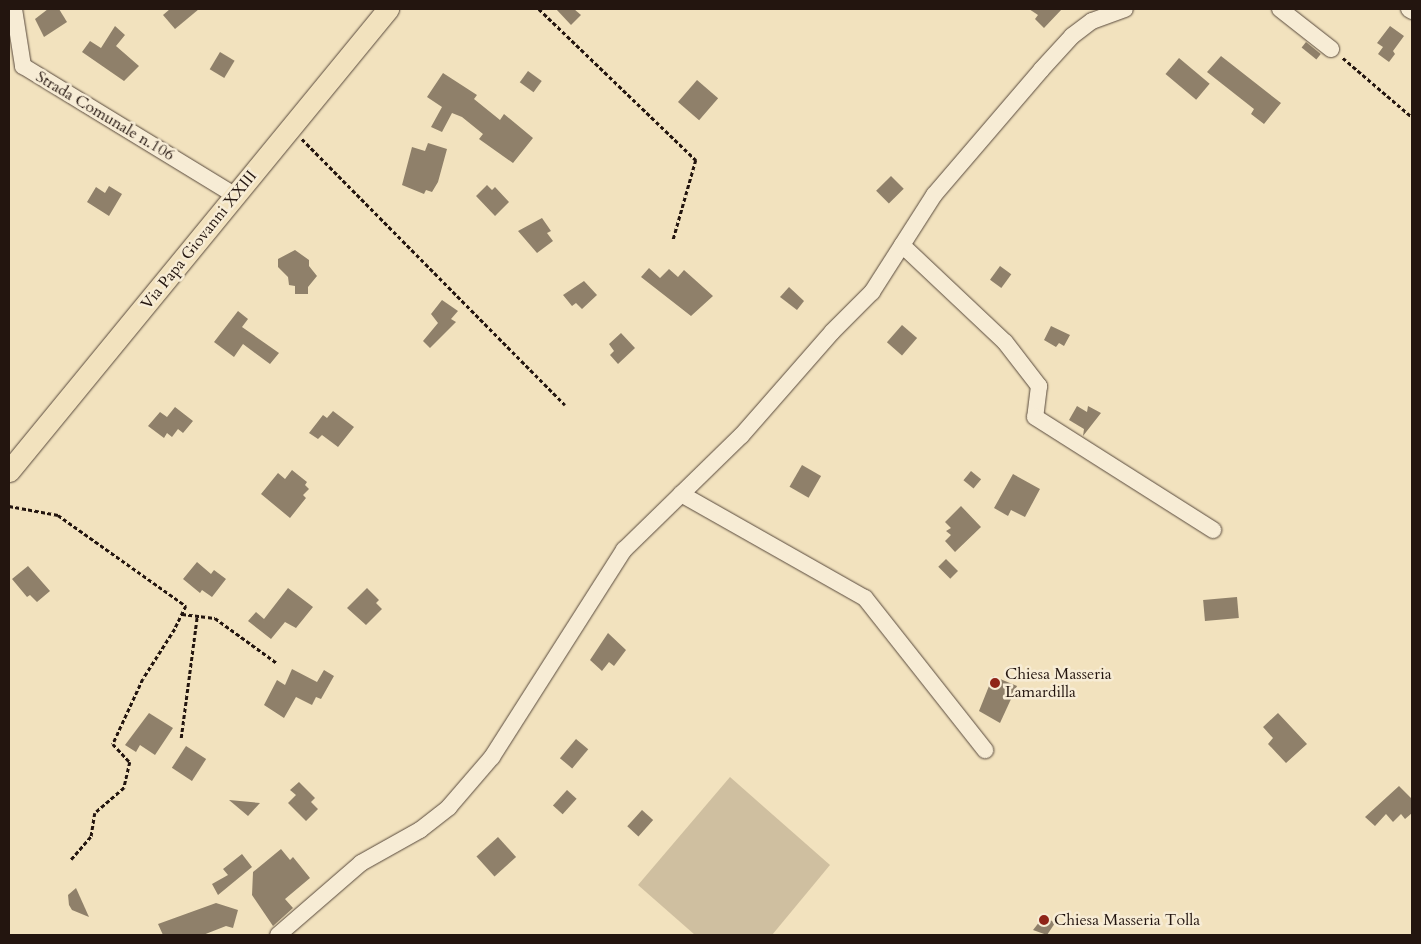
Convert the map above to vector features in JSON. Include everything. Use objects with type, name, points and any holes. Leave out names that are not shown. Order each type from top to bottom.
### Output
[{"type":"main road","name":"Via Papa Giovanni XXIII","points":[[9,471],[388,9]]},
{"type":"street","name":"Strada Comunale n.106","points":[[14,9],[23,66],[236,196]]},
{"type":"street","points":[[278,935],[361,864],[420,830],[449,807],[492,757],[624,550],[741,436],[826,339],[872,292],[934,195],[1060,50],[1092,21],[1126,9]]},
{"type":"street","points":[[1280,9],[1331,49]]},
{"type":"street","points":[[902,245],[1005,342],[1039,386],[1035,417],[1213,530]]},
{"type":"street","points":[[681,494],[865,598],[985,750]]},
{"type":"path","points":[[539,9],[696,160],[673,241]]},
{"type":"path","points":[[1331,49],[1412,117]]},
{"type":"path","points":[[292,128],[565,404]]},
{"type":"path","points":[[9,506],[58,515],[186,606],[143,679],[113,744],[130,762],[124,788],[95,813],[91,837],[71,860]]},
{"type":"path","points":[[182,614],[215,618],[277,663]]},
{"type":"path","points":[[181,738],[197,616]]},
{"type":"shaded area","points":[[730,777],[830,865],[772,935],[695,935],[638,885]]},
{"type":"building","points":[[48,9],[59,9],[67,22],[44,37],[35,19]]},
{"type":"building","points":[[170,9],[199,9],[175,29],[163,15]]},
{"type":"building","points":[[556,9],[574,9],[581,15],[571,25]]},
{"type":"building","points":[[1029,9],[1062,9],[1044,28],[1035,19],[1038,15]]},
{"type":"building","points":[[115,26],[125,35],[116,46],[139,66],[124,81],[82,52],[90,41],[101,48]]},
{"type":"building","points":[[1390,26],[1404,36],[1393,51],[1395,54],[1389,62],[1378,54],[1383,47],[1377,43]]},
{"type":"building","points":[[1306,42],[1321,54],[1316,59],[1302,47]]},
{"type":"building","points":[[220,52],[235,61],[224,78],[210,69]]},
{"type":"building","points":[[1221,56],[1281,103],[1264,124],[1251,114],[1254,109],[1207,72]]},
{"type":"building","points":[[1179,58],[1210,84],[1196,100],[1166,74]]},
{"type":"building","points":[[528,71],[542,81],[534,92],[520,82]]},
{"type":"building","points":[[443,73],[477,95],[474,99],[500,120],[504,114],[533,138],[513,163],[479,139],[483,134],[462,117],[452,113],[442,132],[431,127],[442,107],[427,97]]},
{"type":"building","points":[[697,80],[718,98],[699,120],[678,102]]},
{"type":"building","points":[[428,143],[447,149],[438,182],[432,192],[426,190],[424,194],[402,185],[412,147],[425,151]]},
{"type":"building","points":[[891,176],[904,189],[889,204],[876,191]]},
{"type":"building","points":[[487,185],[492,190],[495,187],[509,202],[495,216],[476,196]]},
{"type":"building","points":[[109,186],[122,194],[109,216],[87,202],[96,187],[105,193]]},
{"type":"building","points":[[542,218],[551,231],[547,233],[553,241],[537,253],[518,231]]},
{"type":"building","points":[[295,250],[309,260],[309,266],[317,276],[308,287],[308,294],[295,294],[295,286],[289,285],[288,277],[278,267],[278,259]]},
{"type":"building","points":[[1000,266],[1011,274],[1001,288],[990,280]]},
{"type":"building","points":[[649,268],[660,278],[669,269],[678,277],[684,270],[713,296],[691,316],[641,277]]},
{"type":"building","points":[[584,281],[597,295],[582,309],[576,303],[572,306],[563,295]]},
{"type":"building","points":[[789,287],[804,301],[797,310],[780,297]]},
{"type":"building","points":[[442,300],[458,311],[451,319],[456,322],[430,348],[423,341],[438,323],[431,314]]},
{"type":"building","points":[[238,311],[248,319],[242,327],[279,353],[270,364],[243,344],[234,357],[214,342]]},
{"type":"building","points":[[902,325],[917,338],[902,355],[887,342]]},
{"type":"building","points":[[1051,326],[1070,335],[1064,346],[1059,343],[1056,347],[1044,340]]},
{"type":"building","points":[[621,333],[635,348],[618,364],[610,355],[614,351],[609,344]]},
{"type":"building","points":[[1077,406],[1087,412],[1088,406],[1101,413],[1083,436],[1084,429],[1069,420]]},
{"type":"building","points":[[175,407],[193,421],[183,433],[178,429],[172,437],[167,433],[164,438],[148,426],[160,412],[167,417]]},
{"type":"building","points":[[333,411],[354,427],[338,447],[322,435],[318,439],[309,433],[323,415],[327,418]]},
{"type":"building","points":[[802,465],[821,476],[809,498],[790,487]]},
{"type":"building","points":[[292,470],[307,482],[305,485],[309,489],[303,495],[306,498],[290,518],[261,494],[278,473],[285,479]]},
{"type":"building","points":[[971,471],[981,479],[974,489],[963,480]]},
{"type":"building","points":[[1013,474],[1040,489],[1025,517],[1011,510],[1008,516],[994,508]]},
{"type":"building","points":[[961,506],[981,527],[955,552],[945,541],[951,535],[946,531],[951,528],[945,522]]},
{"type":"building","points":[[946,559],[958,571],[950,579],[938,567]]},
{"type":"building","points":[[197,562],[211,574],[214,570],[226,579],[212,597],[202,590],[200,593],[183,579]]},
{"type":"building","points":[[28,566],[50,591],[37,602],[30,595],[27,597],[12,579]]},
{"type":"building","points":[[288,588],[313,607],[296,628],[285,622],[271,639],[248,621],[256,612],[264,619]]},
{"type":"building","points":[[367,588],[379,600],[376,603],[382,609],[366,625],[347,608]]},
{"type":"building","points":[[1237,597],[1239,618],[1205,621],[1203,600]]},
{"type":"building","points":[[608,633],[626,650],[614,666],[609,662],[602,671],[590,660]]},
{"type":"building","points":[[292,669],[317,682],[324,670],[334,676],[321,699],[316,697],[312,705],[296,697],[284,718],[264,705],[277,680],[285,685]]},
{"type":"building","points":[[993,676],[1017,686],[1000,723],[979,711]]},
{"type":"building","points":[[149,713],[173,728],[155,755],[140,745],[136,752],[125,745]]},
{"type":"building","points":[[1278,713],[1307,744],[1286,763],[1268,744],[1273,738],[1263,727]]},
{"type":"building","points":[[576,739],[588,749],[572,768],[560,758]]},
{"type":"building","points":[[186,746],[206,759],[192,781],[172,768]]},
{"type":"building","points":[[299,782],[315,798],[311,802],[318,809],[306,821],[288,803],[296,795],[290,790]]},
{"type":"building","points":[[1399,786],[1412,799],[1412,813],[1405,819],[1401,814],[1393,822],[1386,814],[1375,826],[1365,817]]},
{"type":"building","points":[[567,790],[577,799],[563,814],[553,806]]},
{"type":"building","points":[[229,800],[260,803],[248,816]]},
{"type":"building","points":[[642,810],[653,820],[638,836],[627,826]]},
{"type":"building","points":[[498,837],[516,857],[495,876],[476,856]]},
{"type":"building","points":[[281,849],[290,860],[293,857],[310,878],[285,899],[293,908],[273,926],[252,895],[253,872]]},
{"type":"building","points":[[242,854],[252,867],[218,895],[212,884],[228,875],[223,869]]},
{"type":"building","points":[[76,888],[89,917],[72,910],[69,905],[68,895]]},
{"type":"building","points":[[216,903],[238,910],[233,928],[226,926],[203,935],[163,935],[158,924]]},
{"type":"building","points":[[1044,916],[1055,923],[1047,935],[1033,930]]},
{"type":"place","name":"Chiesa Masseria Lamardilla","points":[[995,683]]},
{"type":"place","name":"Chiesa Masseria Tolla","points":[[1044,920]]}]
